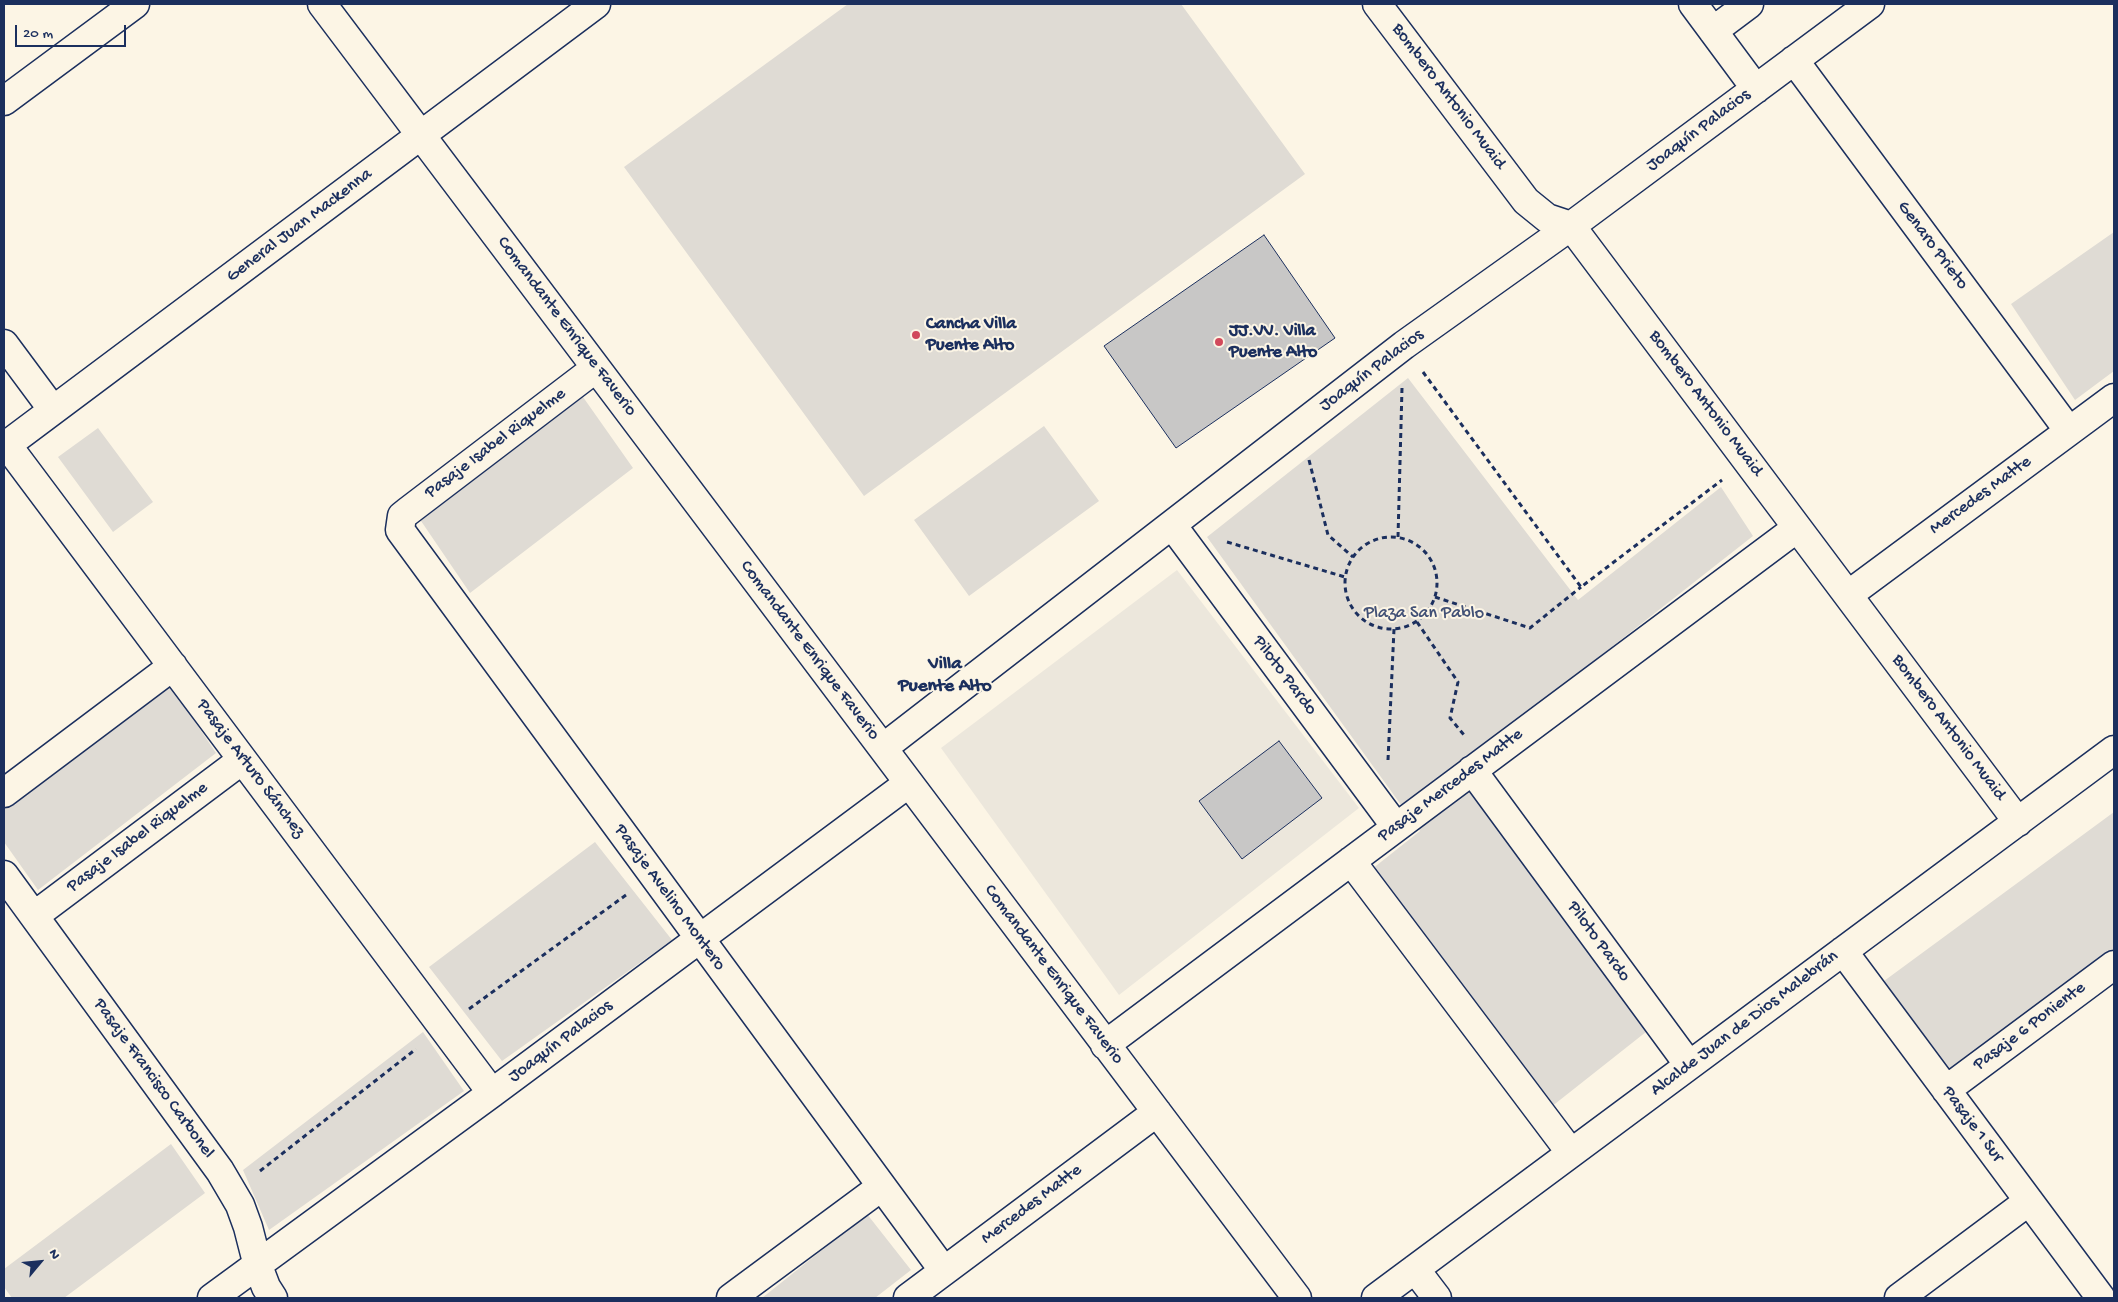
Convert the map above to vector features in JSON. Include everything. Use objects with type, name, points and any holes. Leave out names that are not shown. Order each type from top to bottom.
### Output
[{"type":"street","points":[[4,102],[135,4]]},
{"type":"street","name":"Comandante Enrique Faverio","points":[[322,4],[1297,1298]]},
{"type":"street","name":"General Juan Mackenna","points":[[5,446],[596,4]]},
{"type":"street","name":"Bombero Antonio Muaid","points":[[1377,4],[1526,201],[1547,218],[1571,226],[2018,822]]},
{"type":"street","points":[[1693,4],[1756,89]]},
{"type":"street","points":[[1713,31],[1750,4]]},
{"type":"street","name":"Joaquín Palacios","points":[[883,748],[1404,345],[1571,226],[1870,4]]},
{"type":"street","name":"Genaro Prieto","points":[[1794,60],[2070,431]]},
{"type":"street","points":[[4,344],[53,410]]},
{"type":"street","name":"Pasaje Isabel Riquelme","points":[[399,523],[402,516],[407,512],[596,368]]},
{"type":"street","name":"Mercedes Matte","points":[[1848,595],[2114,398]]},
{"type":"street","name":"Pasaje Arturo Sánchez","points":[[5,446],[173,666],[492,1094]]},
{"type":"street","name":"Pasaje Avelino Montero","points":[[399,523],[400,530],[408,544],[944,1271]]},
{"type":"street","name":"Piloto Pardo","points":[[1172,525],[1391,820]]},
{"type":"street","name":"Pasaje Mercedes Matte","points":[[1105,1044],[1351,861],[1391,820],[1479,765],[1797,528]]},
{"type":"street","points":[[4,793],[173,666]]},
{"type":"street","name":"Alcalde Juan de Dios Malebrán","points":[[1376,1298],[2114,750]]},
{"type":"street","name":"Pasaje Isabel Riquelme","points":[[34,916],[242,760]]},
{"type":"street","name":"Piloto Pardo","points":[[1479,765],[1689,1065]]},
{"type":"street","name":"Joaquín Palacios","points":[[212,1298],[492,1094],[909,783]]},
{"type":"street","points":[[1351,861],[1572,1153]]},
{"type":"street","name":"Pasaje Francisco Carbonel","points":[[4,875],[220,1170],[233,1191],[248,1227],[258,1266],[266,1287],[273,1298]]},
{"type":"street","name":"Pasaje 1 Sur","points":[[1843,951],[2101,1298]]},
{"type":"street","name":"Pasaje 6 Poniente","points":[[1946,1090],[2114,965]]},
{"type":"street","name":"Mercedes Matte","points":[[908,1298],[1157,1112]]},
{"type":"street","points":[[731,1298],[881,1187]]},
{"type":"street","points":[[1899,1298],[2029,1201]]},
{"type":"street","points":[[1415,1269],[1437,1298]]},
{"type":"path","points":[[1398,537],[1404,345]]},
{"type":"path","points":[[1404,345],[1581,588]]},
{"type":"path","points":[[1300,426],[1328,535],[1353,557]]},
{"type":"path","points":[[1435,597],[1530,628],[1747,461]]},
{"type":"path","points":[[1383,537],[1398,537],[1413,542],[1425,552],[1434,566],[1437,581],[1435,597],[1428,611],[1417,622],[1402,628],[1386,630],[1372,626],[1360,618],[1351,606],[1346,592],[1345,577],[1349,563],[1357,551],[1369,542],[1383,537]]},
{"type":"path","points":[[1226,542],[1345,577]]},
{"type":"path","points":[[1417,622],[1458,682],[1450,718],[1479,765]]},
{"type":"path","points":[[1391,820],[1394,629]]},
{"type":"path","points":[[233,1191],[443,1028],[653,875]]},
{"type":"shaded area","points":[[1177,570],[1359,808],[1119,995],[941,748]]},
{"type":"green space","name":"Cancha Villa Puente Alto","points":[[848,4],[1181,4],[1305,174],[864,496],[624,167]]},
{"type":"green space","points":[[2114,232],[2114,371],[2075,400],[2011,304]]},
{"type":"green space","name":"Plaza San Pablo","points":[[1408,378],[1578,600],[1721,487],[1753,536],[1455,770],[1651,1028],[1546,1111],[1367,873],[1420,831],[1207,537]]},
{"type":"green space","points":[[583,397],[633,468],[470,593],[419,518]]},
{"type":"green space","points":[[1044,426],[1099,501],[969,596],[914,520]]},
{"type":"green space","points":[[98,428],[153,502],[113,532],[58,457]]},
{"type":"green space","points":[[171,686],[216,753],[38,890],[4,842],[4,809]]},
{"type":"green space","points":[[2114,812],[2114,950],[1951,1070],[1884,981]]},
{"type":"green space","points":[[595,842],[672,940],[502,1061],[429,967]]},
{"type":"green space","points":[[423,1032],[464,1091],[269,1230],[243,1170]]},
{"type":"green space","points":[[171,1144],[205,1193],[64,1298],[12,1298],[4,1287],[4,1269]]},
{"type":"green space","points":[[867,1214],[911,1270],[875,1298],[762,1298]]},
{"type":"building","name":"JJ.VV. Villa Puente Alto","points":[[1264,235],[1335,338],[1176,448],[1104,346]]},
{"type":"building","points":[[1279,741],[1322,798],[1242,859],[1199,801]]},
{"type":"place","name":"Cancha Villa Puente Alto","points":[[916,335]]},
{"type":"place","name":"JJ.VV. Villa Puente Alto","points":[[1219,342]]},
{"type":"district","name":"Villa Puente Alto","points":[[945,676]]}]
